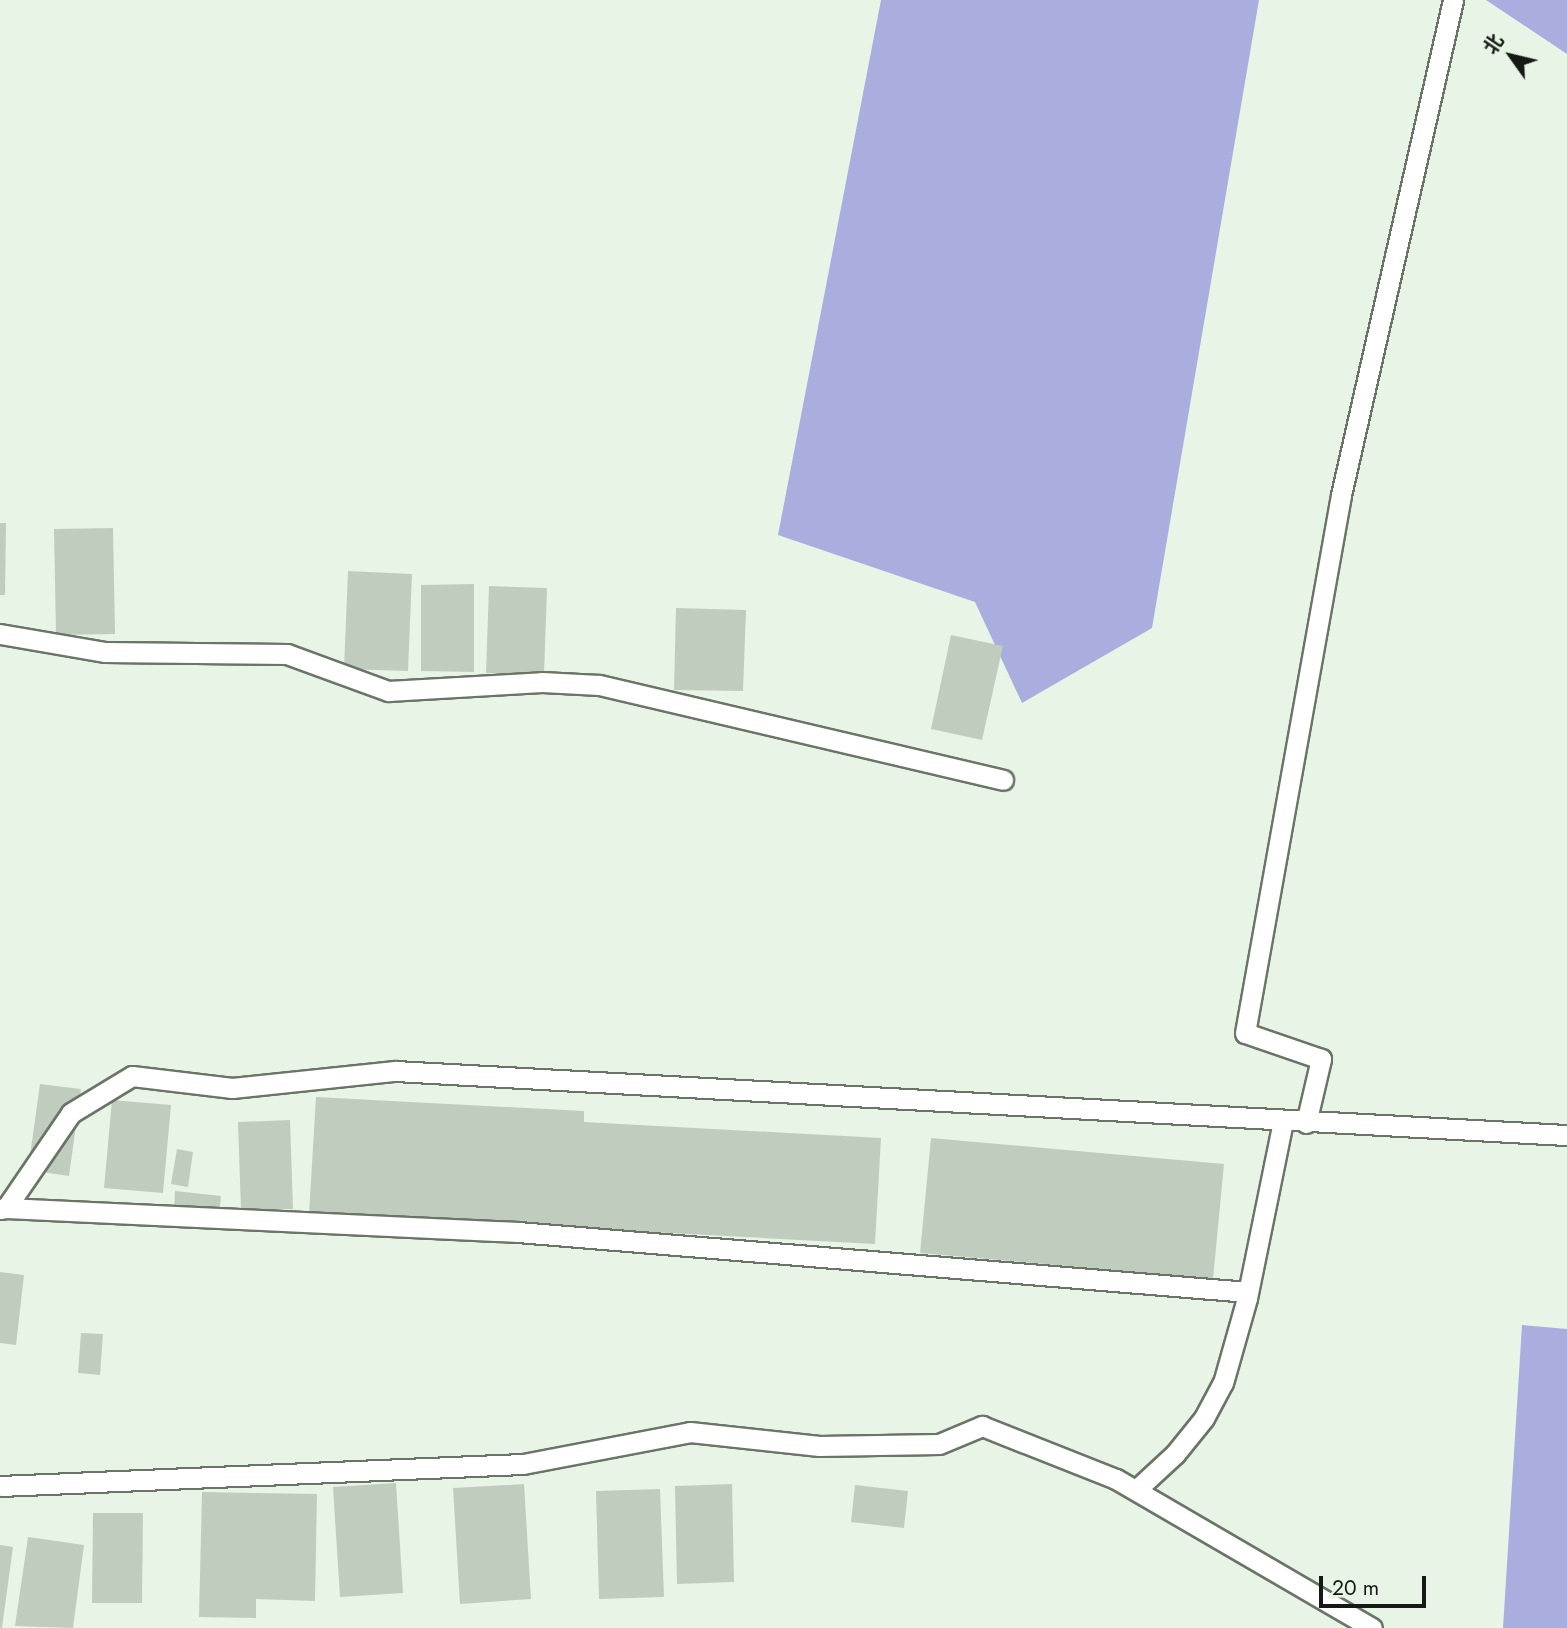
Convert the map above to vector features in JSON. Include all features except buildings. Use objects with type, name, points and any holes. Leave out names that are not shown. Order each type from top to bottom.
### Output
[{"type":"lane","points":[[1306,1123],[1321,1059],[1245,1033],[1340,495],[1453,0]]},
{"type":"lane","points":[[0,634],[105,652],[287,654],[388,691],[541,682],[599,685],[1003,780]]},
{"type":"lane","points":[[3,1208],[71,1113],[132,1076],[232,1088],[409,1071],[1306,1123],[1567,1135]]},
{"type":"lane","points":[[1136,1490],[1204,1418],[1223,1382],[1248,1292],[1283,1121]]},
{"type":"lane","points":[[3,1208],[518,1232],[1248,1292]]},
{"type":"lane","points":[[0,1486],[523,1464],[690,1432],[819,1446],[939,1444],[982,1426],[1136,1490],[1372,1628]]},
{"type":"shaded area","points":[[881,0],[1259,0],[1152,628],[1022,703],[975,602],[778,535]]},
{"type":"shaded area","points":[[1486,0],[1567,0],[1567,54]]},
{"type":"shaded area","points":[[1522,1325],[1567,1329],[1567,1628],[1503,1628]]}]
